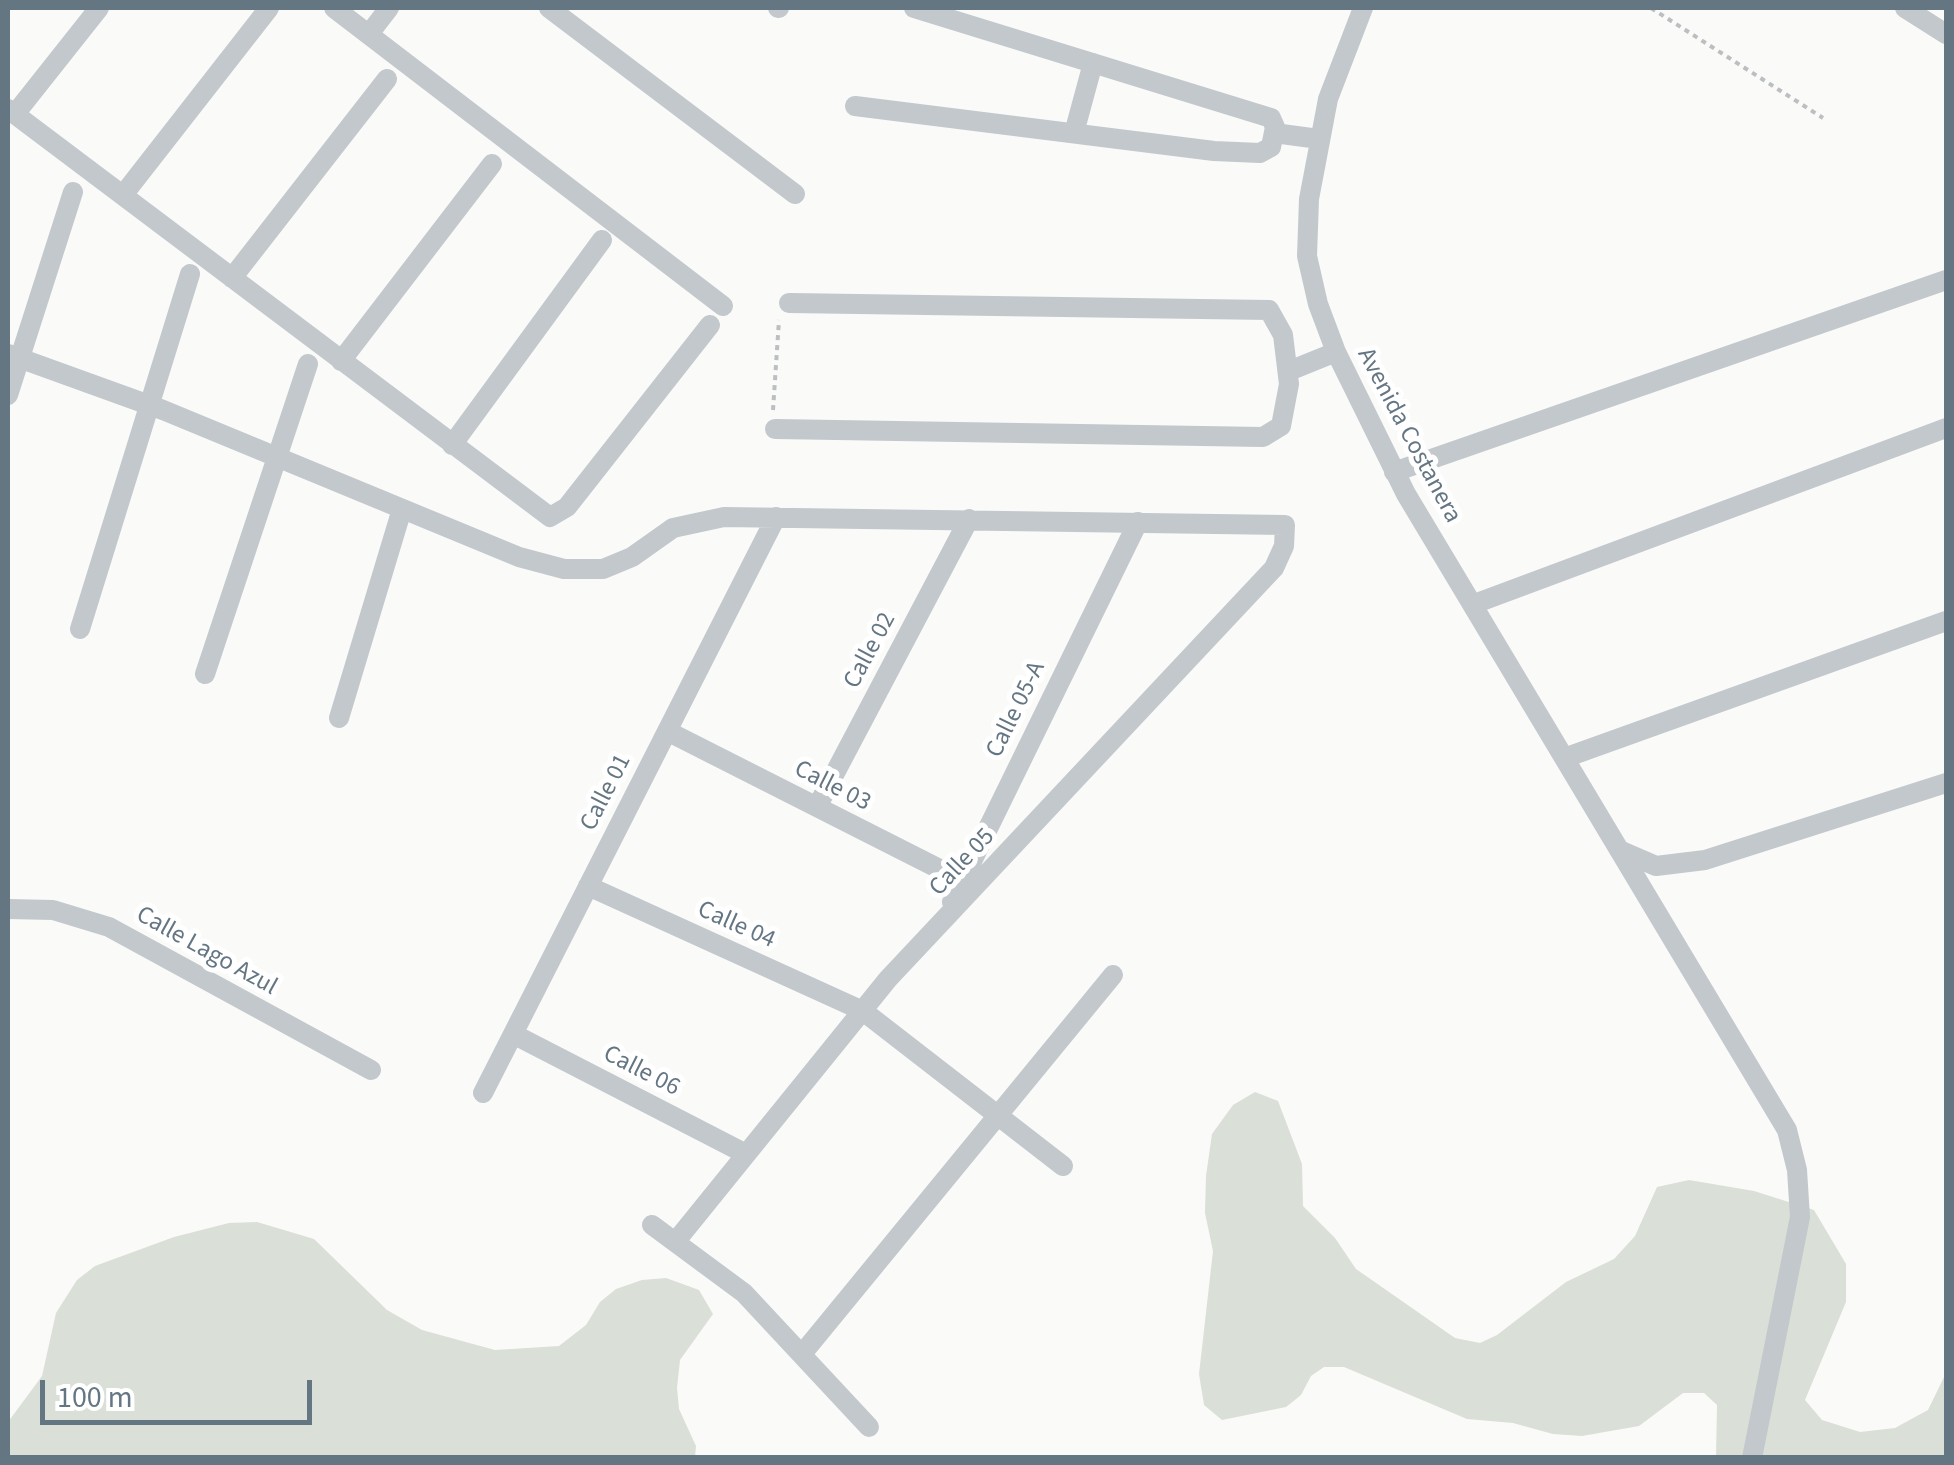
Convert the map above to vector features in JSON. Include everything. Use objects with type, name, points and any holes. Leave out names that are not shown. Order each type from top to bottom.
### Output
[{"type":"street","points":[[99,8],[11,112],[542,514],[558,515],[710,325]]},
{"type":"street","points":[[123,196],[269,8]]},
{"type":"street","points":[[334,8],[723,306]]},
{"type":"street","points":[[368,34],[388,8]]},
{"type":"street","points":[[549,8],[796,194]]},
{"type":"street","points":[[855,106],[1247,153],[1268,151],[1274,133],[1271,118],[914,8]]},
{"type":"street","name":"Avenida Costanera","points":[[1363,8],[1338,64],[1309,200],[1308,256],[1318,304],[1336,352],[1394,472],[1775,1106],[1792,1149],[1800,1217],[1752,1458]]},
{"type":"street","points":[[1905,8],[1946,34]]},
{"type":"street","points":[[1074,134],[1093,63]]},
{"type":"street","points":[[232,278],[386,79]]},
{"type":"street","points":[[1274,133],[1320,138]]},
{"type":"street","points":[[341,362],[492,164]]},
{"type":"street","points":[[8,395],[13,356],[73,192]]},
{"type":"street","points":[[452,445],[602,240]]},
{"type":"street","points":[[80,629],[190,274]]},
{"type":"street","points":[[1394,472],[1946,280]]},
{"type":"street","points":[[775,429],[1263,437],[1274,434],[1281,426],[1288,371],[1283,335],[1269,310],[790,303]]},
{"type":"street","points":[[1288,371],[1336,352]]},
{"type":"street","points":[[13,356],[149,405],[520,557],[564,569],[604,568],[632,558],[688,522],[776,517],[1138,522]]},
{"type":"street","points":[[205,674],[308,364]]},
{"type":"street","points":[[1474,604],[1946,428]]},
{"type":"street","points":[[338,718],[402,509]]},
{"type":"street","name":"Calle 01","points":[[484,1093],[776,517]]},
{"type":"street","name":"Calle 02","points":[[817,807],[970,519]]},
{"type":"street","name":"Calle 05","points":[[676,1240],[863,1011],[942,922],[969,884],[1274,568],[1284,546],[1285,525],[1138,522]]},
{"type":"street","name":"Calle 05-A","points":[[969,884],[1138,522]]},
{"type":"street","points":[[1566,757],[1946,620]]},
{"type":"street","name":"Calle 03","points":[[667,731],[969,884]]},
{"type":"street","points":[[1618,850],[1656,866],[1705,860],[1946,783]]},
{"type":"street","name":"Calle 04","points":[[588,886],[863,1011],[1063,1166]]},
{"type":"street","name":"Calle Lago Azul","points":[[8,909],[53,910],[109,927],[371,1070]]},
{"type":"street","points":[[802,1354],[1113,975]]},
{"type":"street","name":"Calle 06","points":[[513,1034],[746,1154]]},
{"type":"street","points":[[652,1225],[744,1293],[869,1427]]},
{"type":"path","points":[[1650,8],[1823,118]]},
{"type":"path","points":[[775,429],[778,324],[790,303]]},
{"type":"shaded area","points":[[1255,1092],[1278,1101],[1302,1164],[1303,1206],[1335,1238],[1356,1269],[1455,1338],[1480,1343],[1497,1335],[1566,1282],[1614,1259],[1635,1236],[1657,1187],[1689,1180],[1754,1191],[1814,1210],[1846,1264],[1846,1302],[1805,1400],[1822,1420],[1860,1432],[1895,1428],[1928,1410],[1946,1373],[1946,1457],[1716,1457],[1717,1405],[1704,1393],[1683,1393],[1639,1426],[1582,1436],[1553,1434],[1513,1423],[1467,1419],[1344,1367],[1324,1367],[1311,1376],[1301,1395],[1286,1407],[1222,1420],[1204,1405],[1199,1374],[1213,1251],[1205,1213],[1206,1176],[1212,1134],[1233,1105]]},
{"type":"shaded area","points":[[257,1222],[314,1239],[387,1310],[422,1330],[495,1350],[559,1346],[586,1325],[600,1302],[616,1289],[642,1280],[666,1278],[699,1290],[713,1314],[680,1360],[677,1388],[679,1409],[696,1446],[695,1457],[8,1457],[8,1422],[42,1376],[56,1313],[77,1280],[95,1266],[174,1237],[229,1223]]}]
